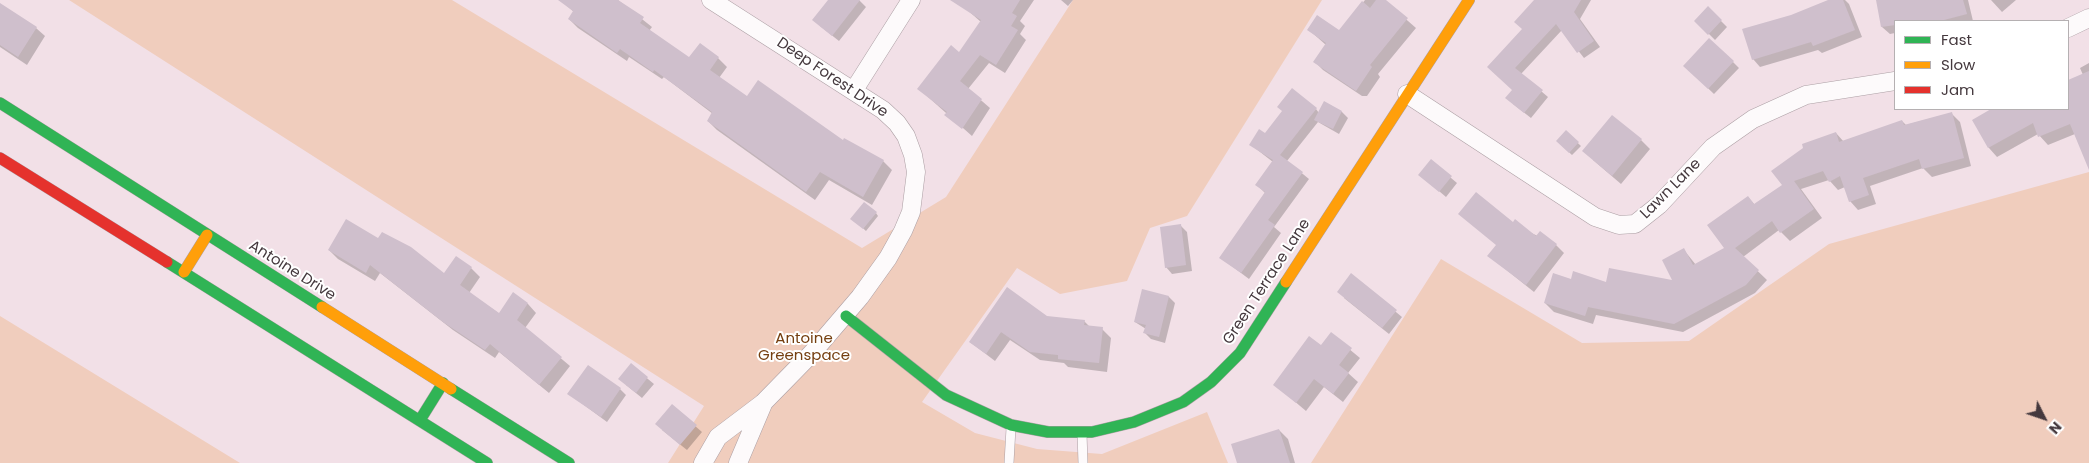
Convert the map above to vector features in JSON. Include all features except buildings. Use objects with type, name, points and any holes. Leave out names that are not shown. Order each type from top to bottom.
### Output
[{"type":"main road","name":"Green Terrace Lane","points":[[846,316],[946,395],[1011,425],[1048,432],[1092,432],[1134,422],[1183,402],[1212,382],[1240,353],[1406,94],[1469,0]]},
{"type":"main road","name":"Antoine Drive","points":[[0,103],[568,463]]},
{"type":"main road","points":[[0,158],[487,463]]},
{"type":"main road","points":[[184,272],[207,235]]},
{"type":"main road","points":[[420,420],[443,383]]},
{"type":"street","name":"Deep Forest Drive","points":[[711,0],[883,110],[897,123],[906,136],[914,154],[916,172],[911,212],[888,258],[846,316],[763,403]]},
{"type":"street","points":[[854,90],[912,0]]},
{"type":"street","points":[[2069,28],[2089,18]]},
{"type":"street","name":"Lawn Lane","points":[[1406,94],[1595,217],[1619,225],[1636,224],[1659,205],[1713,147],[1753,119],[1806,95],[1894,81]]},
{"type":"street","points":[[703,463],[718,438],[763,403]]},
{"type":"street","points":[[738,463],[763,403]]},
{"type":"lane","points":[[1009,463],[1011,425]]},
{"type":"lane","points":[[1082,432],[1083,463]]},
{"type":"green space","name":"Antoine Greenspace","points":[[69,0],[452,0],[862,248],[946,197],[1073,0],[1322,0],[1187,216],[1150,228],[1127,281],[1060,294],[1017,268],[922,402],[975,433],[1037,449],[1102,454],[1207,412],[1228,463],[668,463],[704,406]]},
{"type":"green space","points":[[2089,172],[2089,463],[1311,463],[1441,259],[1582,343],[1689,341],[1829,244]]},
{"type":"green space","points":[[0,316],[240,463],[0,463]]},
{"type":"traffic: fast","points":[[0,103],[322,307]]},
{"type":"traffic: fast","points":[[167,262],[487,463]]},
{"type":"traffic: fast","points":[[846,316],[946,395],[1011,425],[1048,432],[1092,432],[1134,422],[1183,402],[1211,382],[1240,353],[1286,282]]},
{"type":"traffic: fast","points":[[420,420],[443,383]]},
{"type":"traffic: fast","points":[[451,389],[569,463]]},
{"type":"traffic: slow","points":[[1286,282],[1469,0]]},
{"type":"traffic: slow","points":[[184,272],[207,235]]},
{"type":"traffic: slow","points":[[322,307],[451,389]]},
{"type":"traffic: jam","points":[[0,158],[167,262]]}]
